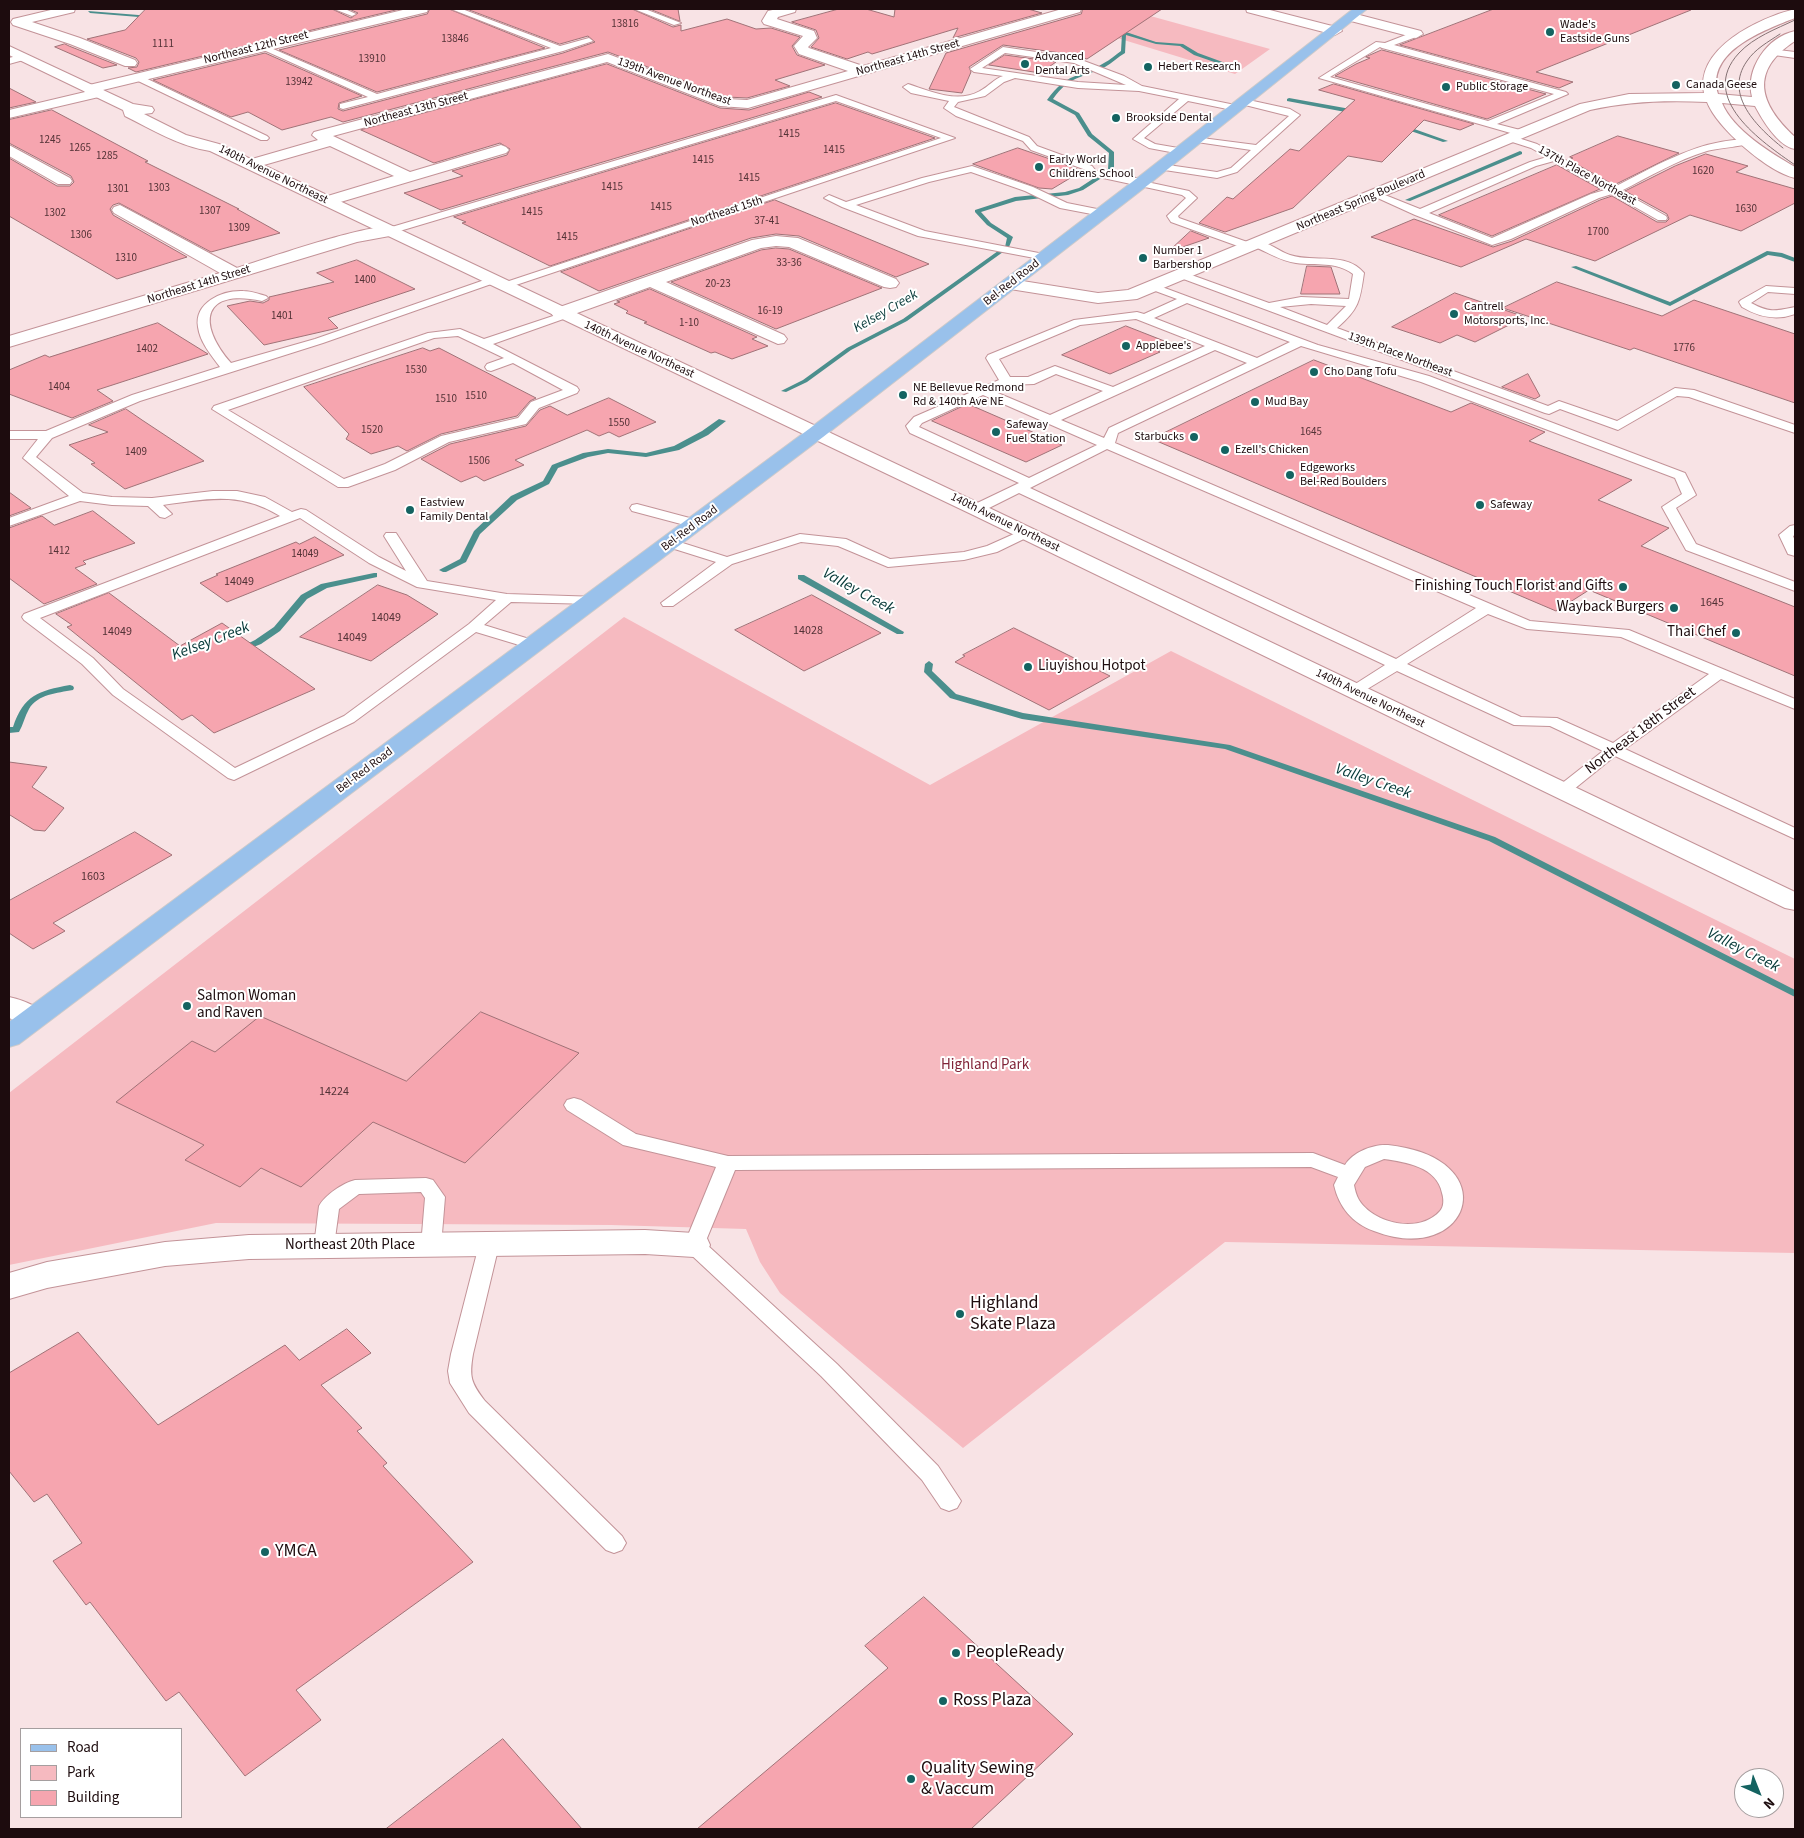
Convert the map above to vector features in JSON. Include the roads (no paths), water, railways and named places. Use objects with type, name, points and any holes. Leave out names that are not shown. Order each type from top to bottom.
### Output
[{"type":"main road","name":"Bel-Red Road","points":[[9,1037],[21,1012],[534,645],[696,524],[1102,214],[1357,13]]},
{"type":"street","points":[[13,23],[69,9]]},
{"type":"street","name":"Northeast 12th Street","points":[[9,114],[137,78],[422,9]]},
{"type":"street","points":[[790,9],[773,14],[769,19],[809,34],[810,38],[801,46],[804,51],[863,71]]},
{"type":"street","name":"Northeast 14th Street","points":[[740,105],[755,103],[1075,9]]},
{"type":"street","points":[[1252,9],[1335,31]]},
{"type":"street","points":[[1357,13],[1416,34]]},
{"type":"street","points":[[1795,13],[1751,32],[1720,55],[1710,73],[1709,86],[1711,98],[1718,112],[1737,134],[1795,173]]},
{"type":"street","points":[[13,23],[75,41],[130,63]]},
{"type":"street","points":[[1795,35],[1763,59],[1757,81],[1764,112],[1773,124],[1795,145]]},
{"type":"street","name":"140th Avenue Northeast","points":[[9,50],[130,108],[130,113],[198,146],[214,147],[250,164],[976,509],[1795,902]]},
{"type":"street","name":"139th Avenue Northeast","points":[[608,58],[725,103],[740,105]]},
{"type":"street","name":"Northeast 13th Street","points":[[331,141],[319,136],[608,58]]},
{"type":"street","name":"Northeast Spring Boulevard","points":[[1010,284],[1098,298],[1131,295],[1376,195],[1584,107],[1617,100],[1669,96],[1761,102]]},
{"type":"street","points":[[250,164],[331,141],[408,177]]},
{"type":"street","points":[[9,150],[64,181]]},
{"type":"street","points":[[326,201],[501,150]]},
{"type":"street","points":[[120,210],[235,274]]},
{"type":"street","name":"Northeast 14th Street","points":[[9,342],[360,236],[389,231]]},
{"type":"street","points":[[563,314],[758,244],[776,241],[792,242],[890,283]]},
{"type":"street","points":[[650,282],[778,339]]},
{"type":"street","name":"Northeast 20th Place","points":[[9,1286],[46,1275],[165,1254],[249,1247],[645,1242],[694,1245]]},
{"type":"lane","points":[[338,9],[352,14]]},
{"type":"lane","points":[[454,9],[560,49]]},
{"type":"lane","points":[[638,9],[677,23]]},
{"type":"lane","points":[[1385,46],[1416,34]]},
{"type":"lane","points":[[343,106],[589,42]]},
{"type":"lane","name":"137th Place Northeast","points":[[1385,46],[1379,44],[1323,78],[1488,124],[1534,146],[1662,218]]},
{"type":"lane","points":[[1385,46],[1563,94],[1488,124]]},
{"type":"lane","points":[[261,47],[376,97]]},
{"type":"lane","points":[[1139,88],[1104,71],[1076,61],[1002,50],[974,69],[1078,85],[1139,88],[1186,98],[1287,111],[1295,115],[1234,170],[1217,175],[1161,167]]},
{"type":"lane","points":[[1770,52],[1795,56]]},
{"type":"lane","points":[[9,61],[24,57]]},
{"type":"lane","points":[[908,87],[914,92],[955,100],[982,94],[1001,80],[1016,75]]},
{"type":"lane","points":[[137,78],[264,138]]},
{"type":"lane","name":"Northeast 15th","points":[[48,435],[136,398],[228,368],[319,342],[393,314],[498,283],[950,138],[836,98],[536,189],[389,231]]},
{"type":"lane","points":[[1181,151],[1152,146],[1138,139],[1186,98]]},
{"type":"lane","points":[[955,100],[949,108],[954,111],[1026,139],[1034,148],[1089,168],[1093,173],[1186,193],[1192,198],[1172,216],[1175,220],[1288,258],[1336,263],[1354,267],[1360,273],[1354,303],[1349,312],[1329,329]]},
{"type":"lane","points":[[1197,139],[1258,148]]},
{"type":"lane","points":[[1376,195],[1492,242],[1507,237],[1595,196],[1613,191],[1690,153],[1722,144],[1748,142]]},
{"type":"lane","points":[[1419,213],[1533,164],[1554,158]]},
{"type":"lane","points":[[846,205],[926,180],[972,169],[1030,189],[1064,206],[1102,214]]},
{"type":"lane","points":[[877,194],[892,200]]},
{"type":"lane","points":[[829,198],[922,234],[1045,257]]},
{"type":"lane","name":"139th Place Northeast","points":[[1182,275],[1549,410],[1559,405],[1618,426],[1675,392],[1690,393],[1795,429]]},
{"type":"lane","points":[[202,284],[224,297]]},
{"type":"lane","points":[[1154,287],[1300,342],[1425,379],[1680,476],[1689,495],[1669,507],[1691,546],[1795,587]]},
{"type":"lane","points":[[1795,291],[1766,289],[1745,302],[1752,309],[1774,315],[1784,315],[1795,310]]},
{"type":"lane","points":[[228,368],[206,336],[202,318],[208,308],[224,297],[245,294],[262,298]]},
{"type":"lane","points":[[1144,318],[1187,299]]},
{"type":"lane","points":[[1268,307],[1288,300],[1303,299],[1354,303]]},
{"type":"lane","points":[[483,343],[563,314]]},
{"type":"lane","points":[[1006,381],[992,358],[1078,322],[1137,315],[1256,362]]},
{"type":"lane","points":[[522,421],[535,405],[573,390],[460,332],[432,335],[218,409],[343,484],[390,466],[445,439],[522,421],[540,421]]},
{"type":"lane","points":[[976,509],[1108,444],[1113,431],[1300,342]]},
{"type":"lane","points":[[1050,420],[1214,346]]},
{"type":"lane","points":[[491,367],[513,360]]},
{"type":"lane","points":[[1114,392],[1055,370],[1030,381],[1006,381],[918,420],[912,426],[914,430],[1025,485],[1519,722],[1552,721],[1795,834]]},
{"type":"lane","points":[[983,391],[1527,625],[1624,633],[1795,704]]},
{"type":"lane","points":[[9,435],[48,435]]},
{"type":"lane","points":[[48,435],[29,458],[79,497]]},
{"type":"lane","points":[[9,522],[79,497],[112,501],[152,502],[226,494],[250,497],[269,504],[291,517]]},
{"type":"lane","points":[[152,502],[165,514]]},
{"type":"lane","points":[[637,508],[696,524]]},
{"type":"lane","points":[[507,598],[474,628],[349,719],[234,775],[118,692],[110,681],[95,667],[29,617],[300,513],[374,560],[422,584],[507,598],[594,600]]},
{"type":"lane","points":[[1795,529],[1786,536],[1795,552]]},
{"type":"lane","points":[[668,603],[726,560],[800,538],[841,542],[888,562],[964,556],[992,549],[1025,533]]},
{"type":"lane","points":[[391,536],[422,584]]},
{"type":"lane","points":[[670,543],[726,560]]},
{"type":"lane","points":[[1354,691],[1487,608]]},
{"type":"lane","points":[[474,628],[534,645]]},
{"type":"lane","name":"Northeast 18th Street","points":[[1562,791],[1615,749],[1721,672]]},
{"type":"lane","points":[[574,1105],[630,1140],[728,1163],[1313,1160],[1349,1174]]},
{"type":"lane","points":[[1384,1152],[1420,1158],[1435,1167],[1447,1178],[1453,1191],[1454,1204],[1448,1216],[1437,1225],[1422,1230],[1404,1232],[1386,1228],[1369,1221],[1356,1210],[1347,1198],[1344,1185],[1349,1174],[1355,1163],[1368,1156],[1384,1152]]},
{"type":"lane","points":[[728,1163],[694,1245],[836,1377],[930,1473],[949,1501]]},
{"type":"lane","points":[[324,1246],[329,1206],[355,1186],[426,1185],[435,1197],[431,1246]]},
{"type":"lane","points":[[489,1245],[460,1362],[461,1386],[477,1406],[614,1543]]},
{"type":"waterway","points":[[90,12],[151,17]]},
{"type":"waterway","name":"Kelsey Creek","points":[[1112,31],[1124,33]]},
{"type":"waterway","name":"Kelsey Creek","points":[[1007,246],[1010,237],[989,224],[977,211],[1015,199],[1066,194],[1081,189],[1111,170],[1112,153],[1090,135],[1077,114],[1050,100],[1062,85],[1074,77],[1106,65],[1123,52],[1124,33]]},
{"type":"waterway","points":[[1124,33],[1156,43],[1181,45],[1196,54],[1225,64]]},
{"type":"waterway","points":[[1289,100],[1356,112]]},
{"type":"waterway","points":[[1401,126],[1445,141]]},
{"type":"waterway","points":[[1408,200],[1520,153]]},
{"type":"waterway","name":"Kelsey Creek","points":[[784,391],[805,381],[849,349],[905,320],[1000,252]]},
{"type":"waterway","points":[[1574,267],[1670,304],[1767,253],[1782,255],[1795,260]]},
{"type":"waterway","name":"Kelsey Creek","points":[[443,570],[463,560],[477,533],[514,498],[546,482],[555,467],[586,455],[608,451],[646,455],[676,448],[705,433],[722,421]]},
{"type":"waterway","name":"Kelsey Creek","points":[[241,649],[258,642],[277,629],[304,597],[324,586],[374,575]]},
{"type":"waterway","name":"Valley Creek","points":[[801,577],[900,632]]},
{"type":"waterway","name":"Valley Creek","points":[[929,664],[928,672],[953,696],[1022,716],[1227,747],[1492,839],[1795,994]]},
{"type":"waterway","name":"Kelsey Creek","points":[[9,730],[16,730],[24,710],[34,698],[49,692],[70,688]]},
{"type":"tram line","points":[[1795,20],[1758,38],[1745,47],[1728,70],[1725,86],[1730,102],[1739,117],[1766,144],[1795,165]]},
{"type":"tram line","points":[[1780,34],[1750,57],[1741,74],[1739,86],[1741,98],[1754,121],[1783,148]]},
{"type":"place","name":"Wade's Eastside Guns","points":[[1550,32]]},
{"type":"place","name":"Advanced Dental Arts","points":[[1025,64]]},
{"type":"place","name":"Hebert Research","points":[[1148,67]]},
{"type":"place","name":"Canada Geese","points":[[1676,85]]},
{"type":"place","name":"Public Storage","points":[[1446,87]]},
{"type":"place","name":"Brookside Dental","points":[[1116,118]]},
{"type":"place","name":"Early World Childrens School","points":[[1039,167]]},
{"type":"place","name":"Number 1 Barbershop","points":[[1143,258]]},
{"type":"place","name":"Cantrell Motorsports, Inc.","points":[[1454,314]]},
{"type":"place","name":"Applebee's","points":[[1126,346]]},
{"type":"place","name":"Cho Dang Tofu","points":[[1314,372]]},
{"type":"place","name":"NE Bellevue Redmond Rd & 140th Ave NE","points":[[903,395]]},
{"type":"place","name":"Mud Bay","points":[[1255,402]]},
{"type":"place","name":"Safeway Fuel Station","points":[[996,432]]},
{"type":"place","name":"Starbucks","points":[[1194,437]]},
{"type":"place","name":"Ezell's Chicken","points":[[1225,450]]},
{"type":"place","name":"Edgeworks Bel-Red Boulders","points":[[1290,475]]},
{"type":"place","name":"Safeway","points":[[1480,505]]},
{"type":"place","name":"Eastview Family Dental","points":[[410,510]]},
{"type":"place","name":"Finishing Touch Florist and Gifts","points":[[1623,587]]},
{"type":"place","name":"Wayback Burgers","points":[[1674,608]]},
{"type":"place","name":"Thai Chef","points":[[1736,633]]},
{"type":"place","name":"Liuyishou Hotpot","points":[[1028,667]]},
{"type":"place","name":"Salmon Woman and Raven","points":[[187,1006]]},
{"type":"place","name":"Highland Skate Plaza","points":[[960,1314]]},
{"type":"place","name":"YMCA","points":[[265,1552]]},
{"type":"place","name":"PeopleReady","points":[[956,1653]]},
{"type":"place","name":"Ross Plaza","points":[[943,1701]]},
{"type":"place","name":"Quality Sewing & Vaccum","points":[[911,1779]]},
{"type":"park label","name":"Highland Park","points":[[985,1066]]}]
